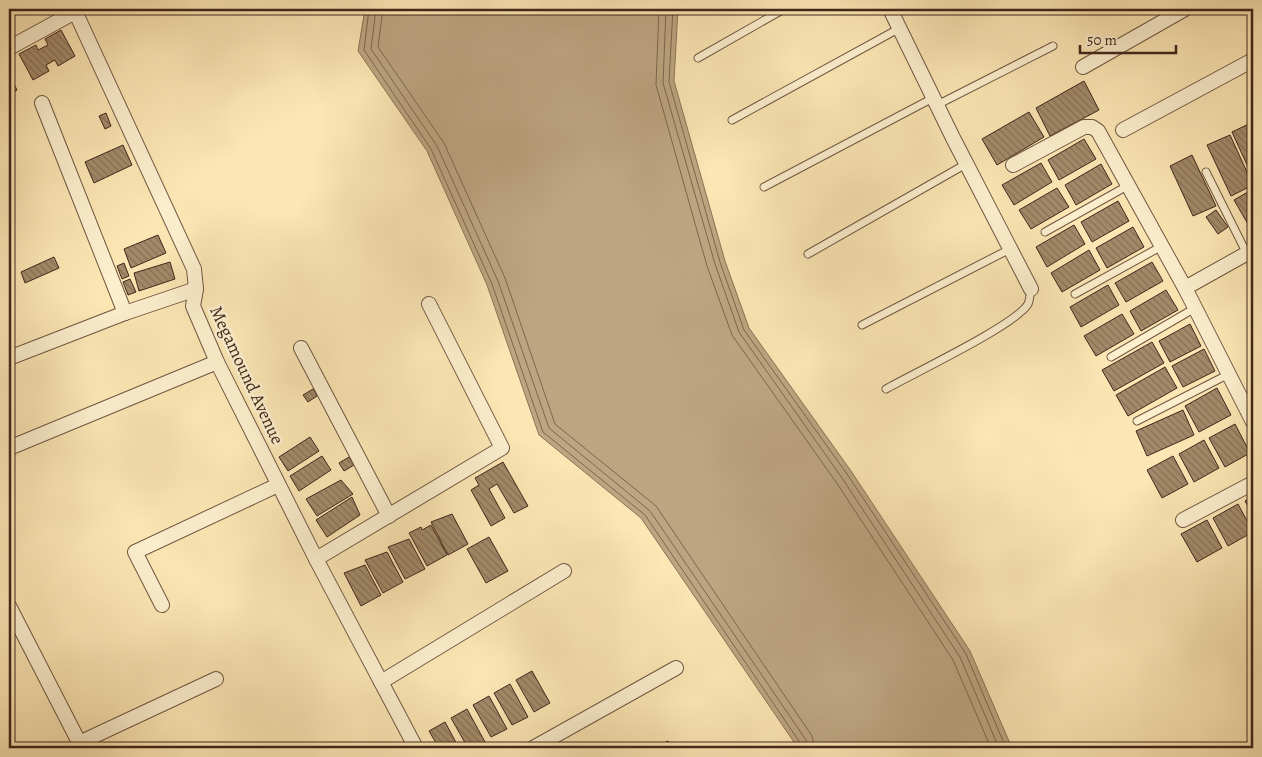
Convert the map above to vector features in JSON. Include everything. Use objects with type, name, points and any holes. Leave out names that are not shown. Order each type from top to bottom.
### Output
[{"type":"street","points":[[890,9],[966,164],[1031,289]]},
{"type":"street","points":[[1083,66],[1185,9]]},
{"type":"street","points":[[9,48],[75,10]]},
{"type":"street","name":"Megamound Avenue","points":[[75,10],[194,269],[196,289],[193,306],[217,362],[316,560],[416,748]]},
{"type":"street","points":[[1123,130],[1253,60]]},
{"type":"street","points":[[42,102],[125,313]]},
{"type":"street","points":[[1013,165],[1084,127],[1092,127],[1098,130],[1185,288],[1253,422]]},
{"type":"street","points":[[1185,288],[1250,252]]},
{"type":"street","points":[[9,358],[125,313],[196,289]]},
{"type":"street","points":[[316,560],[502,448],[430,304]]},
{"type":"street","points":[[301,348],[389,516]]},
{"type":"street","points":[[9,448],[217,362]]},
{"type":"street","points":[[162,605],[135,552],[142,546],[278,484]]},
{"type":"street","points":[[1182,520],[1253,484]]},
{"type":"street","points":[[381,682],[564,571]]},
{"type":"street","points":[[9,606],[80,746],[216,679]]},
{"type":"street","points":[[533,748],[676,668]]},
{"type":"lane","points":[[698,58],[784,9]]},
{"type":"lane","points":[[732,120],[900,28]]},
{"type":"lane","points":[[764,188],[935,102],[1053,46]]},
{"type":"lane","points":[[808,254],[966,164]]},
{"type":"lane","points":[[1206,172],[1250,252]]},
{"type":"lane","points":[[1045,232],[1129,185]]},
{"type":"lane","points":[[1075,294],[1162,246]]},
{"type":"lane","points":[[862,325],[1010,250]]},
{"type":"lane","points":[[886,388],[994,331],[1018,316],[1028,304],[1031,289]]},
{"type":"lane","points":[[1111,357],[1195,308]]},
{"type":"lane","points":[[1137,421],[1229,374]]},
{"type":"water","points":[[365,9],[678,9],[674,81],[725,261],[749,328],[851,471],[970,651],[1012,748],[798,748],[641,518],[539,435],[487,285],[427,151],[358,51]]},
{"type":"building","points":[[61,30],[75,56],[58,66],[55,60],[46,65],[49,71],[33,80],[19,54],[36,45],[38,50],[48,45],[45,39]]},
{"type":"building","points":[[9,74],[17,90],[9,95]]},
{"type":"building","points":[[1084,81],[1099,110],[1050,136],[1036,108]]},
{"type":"building","points":[[1029,112],[1044,137],[997,165],[982,139]]},
{"type":"building","points":[[106,113],[111,126],[105,129],[99,116]]},
{"type":"building","points":[[1253,122],[1253,178],[1232,132]]},
{"type":"building","points":[[1230,135],[1253,185],[1231,196],[1207,145]]},
{"type":"building","points":[[1084,139],[1096,159],[1059,180],[1048,160]]},
{"type":"building","points":[[123,145],[132,165],[94,183],[85,162]]},
{"type":"building","points":[[1192,155],[1216,206],[1193,216],[1170,166]]},
{"type":"building","points":[[1041,163],[1052,182],[1014,205],[1002,185]]},
{"type":"building","points":[[1101,164],[1112,184],[1076,205],[1065,185]]},
{"type":"building","points":[[1057,188],[1069,207],[1031,229],[1019,210]]},
{"type":"building","points":[[1253,189],[1253,230],[1252,231],[1234,200]]},
{"type":"building","points":[[1118,201],[1129,221],[1092,242],[1081,222]]},
{"type":"building","points":[[1216,210],[1228,227],[1218,234],[1206,217]]},
{"type":"building","points":[[1074,225],[1085,244],[1047,267],[1036,247]]},
{"type":"building","points":[[1133,227],[1144,247],[1107,268],[1096,248]]},
{"type":"building","points":[[158,235],[166,253],[131,268],[124,249]]},
{"type":"building","points":[[1089,250],[1100,270],[1062,292],[1051,273]]},
{"type":"building","points":[[54,257],[59,268],[25,283],[21,272]]},
{"type":"building","points":[[170,262],[175,279],[139,291],[134,273]]},
{"type":"building","points":[[1152,262],[1163,281],[1126,302],[1115,283]]},
{"type":"building","points":[[124,263],[129,276],[122,279],[117,266]]},
{"type":"building","points":[[130,279],[136,292],[128,295],[123,282]]},
{"type":"building","points":[[1108,285],[1119,305],[1081,327],[1070,307]]},
{"type":"building","points":[[1166,290],[1178,310],[1141,331],[1130,311]]},
{"type":"building","points":[[1122,314],[1134,334],[1096,356],[1084,336]]},
{"type":"building","points":[[1190,324],[1201,346],[1170,362],[1159,341]]},
{"type":"building","points":[[1152,342],[1164,363],[1114,391],[1102,370]]},
{"type":"building","points":[[1204,349],[1215,371],[1183,387],[1172,366]]},
{"type":"building","points":[[1165,367],[1177,388],[1128,416],[1116,395]]},
{"type":"building","points":[[1217,388],[1231,415],[1199,432],[1185,406]]},
{"type":"building","points":[[313,389],[317,396],[308,402],[303,395]]},
{"type":"building","points":[[1183,410],[1194,435],[1147,456],[1136,431]]},
{"type":"building","points":[[1235,424],[1250,453],[1225,467],[1209,438]]},
{"type":"building","points":[[310,437],[319,451],[288,471],[279,457]]},
{"type":"building","points":[[1204,440],[1219,468],[1194,482],[1179,454]]},
{"type":"building","points":[[322,456],[331,470],[299,491],[290,476]]},
{"type":"building","points":[[1173,456],[1188,484],[1162,498],[1147,470]]},
{"type":"building","points":[[349,457],[354,465],[344,471],[339,463]]},
{"type":"building","points":[[503,462],[528,506],[514,513],[497,484],[489,489],[505,518],[491,526],[471,490],[479,485],[475,478]]},
{"type":"building","points":[[341,480],[353,494],[317,516],[306,499]]},
{"type":"building","points":[[1253,496],[1253,516],[1245,501]]},
{"type":"building","points":[[352,497],[360,515],[327,537],[316,520]]},
{"type":"building","points":[[1238,504],[1253,532],[1228,546],[1213,518]]},
{"type":"building","points":[[452,514],[468,544],[448,555],[431,522]]},
{"type":"building","points":[[1207,520],[1222,548],[1197,562],[1181,534]]},
{"type":"building","points":[[431,525],[447,555],[427,566],[409,533],[421,527],[422,530]]},
{"type":"building","points":[[489,537],[508,571],[486,583],[467,549]]},
{"type":"building","points":[[409,539],[425,569],[405,579],[388,547]]},
{"type":"building","points":[[387,552],[403,582],[383,593],[365,560]]},
{"type":"building","points":[[365,565],[381,595],[361,606],[344,573]]},
{"type":"building","points":[[532,671],[550,703],[534,712],[516,680]]},
{"type":"building","points":[[510,684],[528,717],[512,725],[494,693]]},
{"type":"building","points":[[489,696],[507,729],[491,737],[473,705]]},
{"type":"building","points":[[467,709],[485,742],[473,748],[468,748],[451,718]]},
{"type":"building","points":[[445,722],[459,748],[439,748],[429,731]]},
{"type":"building","points":[[668,741],[672,748],[656,748],[656,747]]}]
